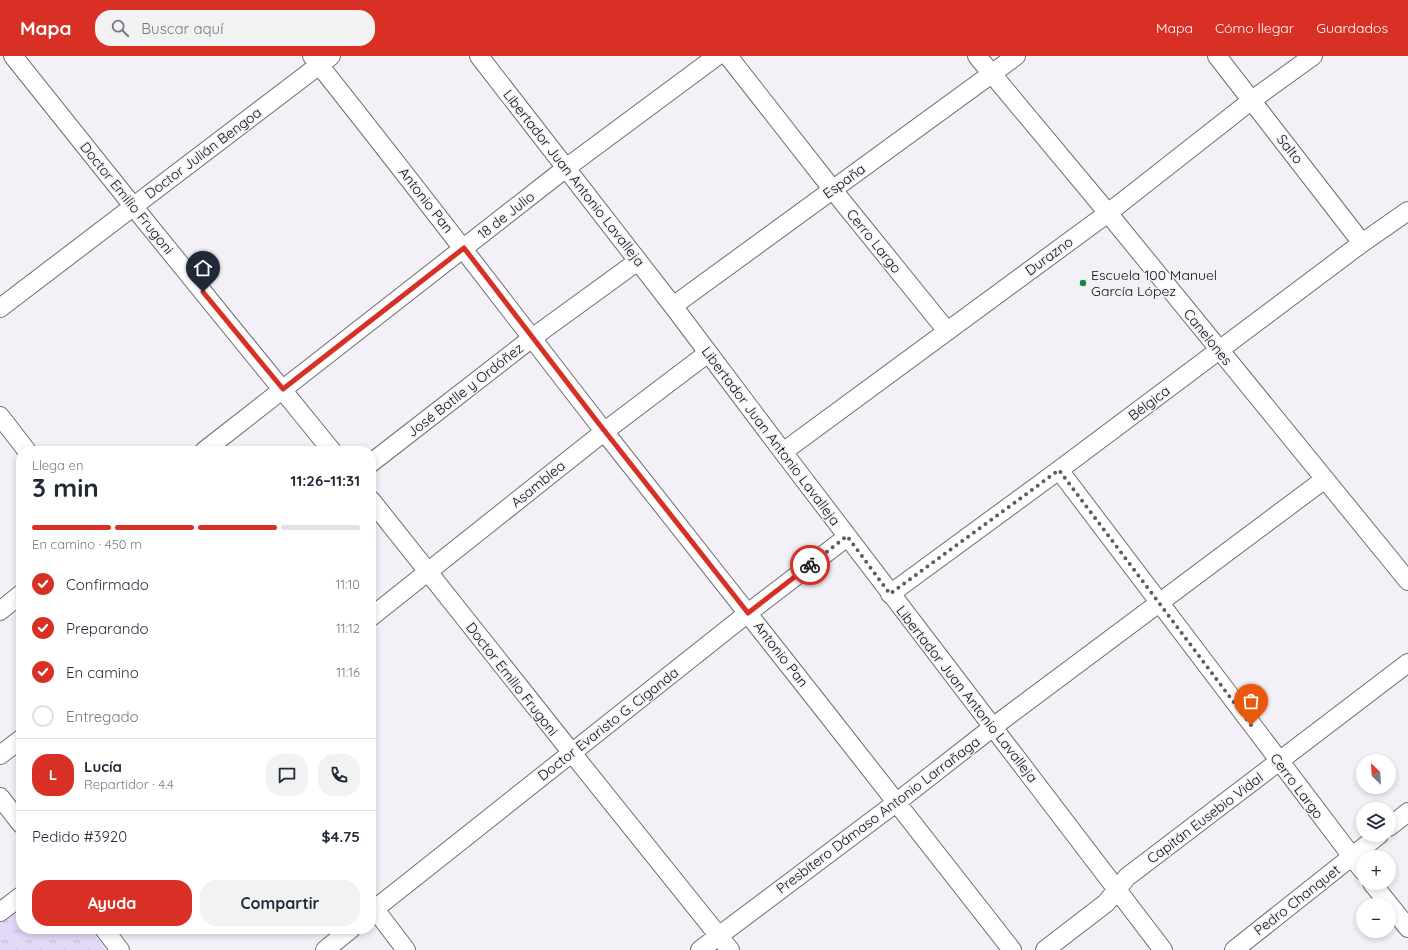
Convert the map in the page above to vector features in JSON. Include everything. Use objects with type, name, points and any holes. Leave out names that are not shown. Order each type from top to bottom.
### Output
[{"type":"street","name":"Doctor Emilio Frugoni","points":[[13,56],[328,446]]},
{"type":"street","name":"Libertador Juan Antonio Lavalleja","points":[[480,56],[673,306],[890,594],[1163,950]]},
{"type":"street","name":"18 de Julio","points":[[210,446],[566,168],[717,56]]},
{"type":"street","name":"Cerro Largo","points":[[728,56],[946,331]]},
{"type":"street","name":"Canelones","points":[[977,56],[1108,213],[1408,581]]},
{"type":"street","name":"España","points":[[673,306],[1016,56]]},
{"type":"street","name":"Salto","points":[[1217,56],[1362,243]]},
{"type":"street","name":"Durazno","points":[[782,452],[1108,213],[1252,100],[1313,56]]},
{"type":"street","name":"Doctor Julián Bengoa","points":[[0,308],[321,59]]},
{"type":"street","name":"Antonio Pan","points":[[321,59],[532,338],[1012,950]]},
{"type":"street","name":"Bélgica","points":[[890,594],[1059,470],[1362,243],[1408,211]]},
{"type":"street","name":"José Batlle y Ordóñez","points":[[376,459],[532,338],[638,261]]},
{"type":"street","name":"Asamblea","points":[[376,613],[605,431],[708,353]]},
{"type":"street","points":[[0,416],[23,446]]},
{"type":"street","name":"Cerro Largo","points":[[1059,470],[1356,862]]},
{"type":"street","name":"Presbítero Dámaso Antonio Larrañaga","points":[[700,950],[897,802],[993,727],[1324,479]]},
{"type":"street","name":"Doctor Emilio Frugoni","points":[[376,506],[730,950]]},
{"type":"street","name":"Doctor Evaristo G. Ciganda","points":[[376,906],[847,536]]},
{"type":"street","points":[[0,611],[16,598]]},
{"type":"street","name":"Capitán Eusebio Vidal","points":[[1045,950],[1106,903],[1127,877],[1408,663]]},
{"type":"street","points":[[0,755],[16,743]]},
{"type":"street","points":[[0,797],[16,818]]},
{"type":"street","points":[[1396,821],[1408,812]]},
{"type":"street","name":"Pedro Chanquet","points":[[1234,950],[1370,842]]},
{"type":"street","points":[[1378,890],[1408,928]]},
{"type":"street","points":[[0,912],[16,900]]},
{"type":"street","points":[[376,914],[406,950]]},
{"type":"street","points":[[108,934],[120,950]]},
{"type":"street","points":[[325,950],[345,934]]},
{"type":"green space","points":[[16,910],[16,934],[94,934],[106,950],[0,950],[0,923]]},
{"type":"way so far","points":[[810,565],[847,536],[890,594],[1059,470],[1251,725]]},
{"type":"place","name":"Escuela 100 Manuel García López","points":[[1083,283]]},
{"type":"route","points":[[203,292],[283,389],[464,248],[532,338],[748,613],[810,565]]}]
